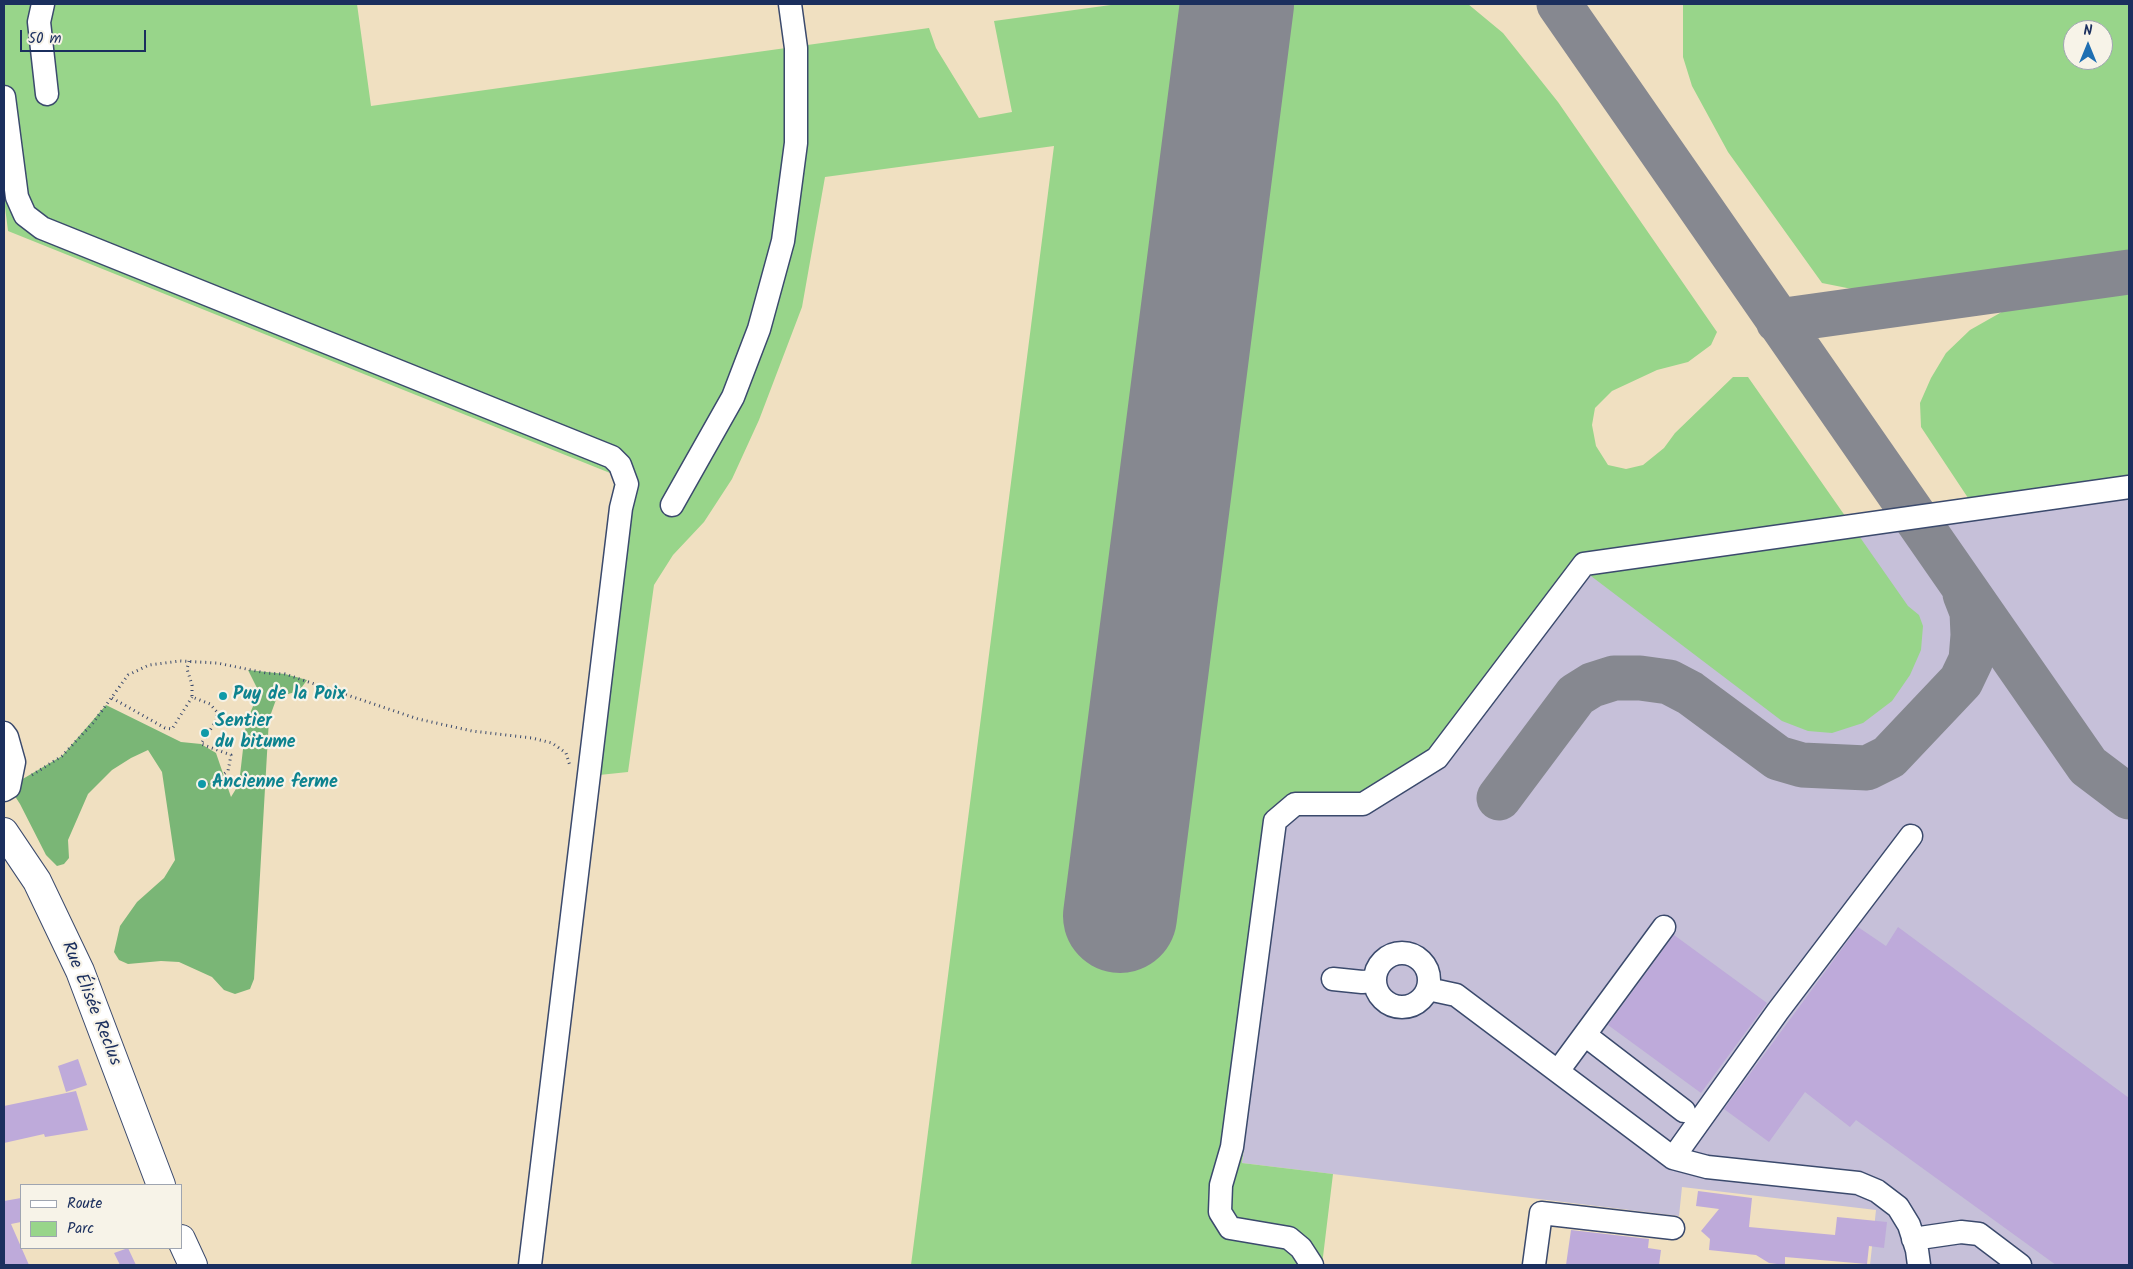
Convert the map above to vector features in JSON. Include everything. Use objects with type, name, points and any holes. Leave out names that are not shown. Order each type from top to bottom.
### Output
[{"type":"main road","name":"Rue Élisée Reclus","points":[[4,832],[37,881],[80,971],[160,1184]]},
{"type":"main road","points":[[182,1242],[194,1265]]},
{"type":"main road","points":[[182,1244],[188,1265]]},
{"type":"street","points":[[43,4],[39,22],[46,94]]},
{"type":"street","points":[[672,505],[733,398],[760,328],[783,241],[796,143],[796,48],[790,4]]},
{"type":"street","points":[[4,97],[17,197],[25,215],[42,228],[603,453],[612,457],[620,465],[627,484],[621,508],[530,1265]]},
{"type":"street","points":[[1312,1265],[1302,1248],[1289,1238],[1230,1228],[1220,1212],[1220,1185],[1232,1147],[1276,821],[1295,804],[1363,804],[1437,758],[1584,564],[2129,487]]},
{"type":"street","points":[[4,733],[7,737],[14,762],[6,789]]},
{"type":"street","points":[[1673,1158],[1778,1011],[1911,836]]},
{"type":"street","points":[[1558,1071],[1664,927]]},
{"type":"street","points":[[1404,953],[1413,955],[1426,968],[1429,976],[1428,989],[1421,1000],[1413,1005],[1396,1007],[1381,998],[1376,990],[1374,981],[1380,964],[1387,957],[1404,953]]},
{"type":"street","points":[[1333,979],[1362,982],[1374,981]]},
{"type":"street","points":[[1428,989],[1456,995],[1673,1158],[1707,1167],[1858,1183],[1877,1191],[1898,1207],[1909,1225],[1919,1265]]},
{"type":"street","points":[[1585,1035],[1684,1111]]},
{"type":"street","points":[[1534,1265],[1541,1213],[1673,1228]]},
{"type":"street","points":[[1913,1239],[1961,1232],[1979,1234],[2020,1265]]},
{"type":"path","points":[[112,698],[165,728],[172,729],[192,697],[192,686],[187,669],[189,661]]},
{"type":"path","points":[[6,789],[62,756],[93,723],[128,675],[137,669],[161,663],[189,661],[218,663],[266,673],[285,674],[418,719],[472,731],[532,738],[552,744],[566,753],[572,772]]},
{"type":"path","points":[[192,697],[210,704],[217,712],[216,721],[201,744],[232,755],[228,771],[217,779],[198,786]]},
{"type":"shaded area","points":[[2129,495],[2129,1265],[1870,1265],[1876,1210],[1682,1187],[1679,1216],[1242,1163],[1287,818],[1587,572]]},
{"type":"green space","points":[[4,4],[357,4],[371,106],[929,28],[936,48],[979,118],[1012,112],[994,21],[1118,4],[1468,4],[1503,33],[1558,102],[1717,332],[1711,345],[1688,362],[1657,370],[1612,391],[1595,408],[1592,425],[1596,446],[1608,465],[1626,469],[1643,465],[1664,448],[1675,433],[1733,377],[1748,377],[1908,606],[1919,615],[1923,626],[1921,650],[1910,675],[1892,701],[1863,723],[1832,733],[1808,731],[1782,721],[1587,573],[1446,763],[1379,806],[1287,818],[1242,1163],[1333,1174],[1322,1265],[911,1265],[1054,146],[825,177],[802,307],[759,420],[732,479],[704,522],[673,555],[654,585],[628,772],[580,777],[615,475],[8,231],[4,199]]},
{"type":"green space","points":[[1683,4],[2129,4],[2129,254],[1882,289],[1852,289],[1822,283],[1728,152],[1692,86],[1683,57]]},
{"type":"green space","points":[[2129,292],[2129,495],[1980,516],[1921,427],[1920,403],[1931,378],[1946,353],[1970,330],[2007,309]]},
{"type":"green space","points":[[248,670],[285,674],[307,680],[299,691],[277,697],[269,719],[254,979],[250,989],[235,994],[224,990],[212,977],[179,962],[161,961],[128,964],[119,960],[114,952],[120,926],[137,902],[164,878],[175,860],[162,772],[148,750],[112,770],[88,794],[68,840],[69,858],[64,864],[57,866],[46,855],[20,804],[9,787],[62,756],[106,705],[181,742],[201,744],[216,753],[231,797],[239,784],[246,723],[259,692]]},
{"type":"building","points":[[1858,927],[1886,946],[1898,927],[2129,1098],[2129,1265],[2056,1265],[1856,1120],[1850,1127],[1805,1092],[1769,1142],[1724,1109]]},
{"type":"building","points":[[1674,935],[1767,1003],[1701,1093],[1608,1025]]},
{"type":"building","points":[[78,1059],[87,1085],[66,1092],[58,1066]]},
{"type":"building","points":[[76,1091],[88,1130],[45,1137],[44,1134],[4,1143],[4,1106]]},
{"type":"building","points":[[1698,1191],[1752,1198],[1749,1227],[1835,1235],[1837,1217],[1887,1222],[1884,1248],[1869,1246],[1867,1264],[1785,1257],[1785,1265],[1769,1263],[1756,1255],[1709,1250],[1710,1239],[1701,1231],[1719,1209],[1696,1206]]},
{"type":"building","points":[[20,1198],[20,1222],[11,1224],[20,1244],[20,1249],[22,1249],[29,1265],[4,1265],[4,1201]]},
{"type":"building","points":[[1571,1230],[1649,1239],[1648,1248],[1661,1250],[1659,1265],[1566,1265]]},
{"type":"building","points":[[128,1249],[136,1265],[120,1265],[114,1253]]},
{"type":"taxiway","points":[[1559,4],[2088,766],[2129,797]]},
{"type":"taxiway","points":[[1778,321],[2129,272]]},
{"type":"taxiway","points":[[1499,798],[1576,695],[1592,685],[1614,678],[1640,678],[1669,682],[1690,693],[1778,758],[1802,765],[1867,768],[1889,757],[1961,681],[1971,660],[1973,635],[1972,612],[1965,594]]},
{"type":"runway","points":[[1120,916],[1237,4]]},
{"type":"place","name":"Puy de la Poix","points":[[223,696]]},
{"type":"place","name":"Sentier du bitume","points":[[205,733]]},
{"type":"place","name":"Ancienne ferme","points":[[202,784]]}]
